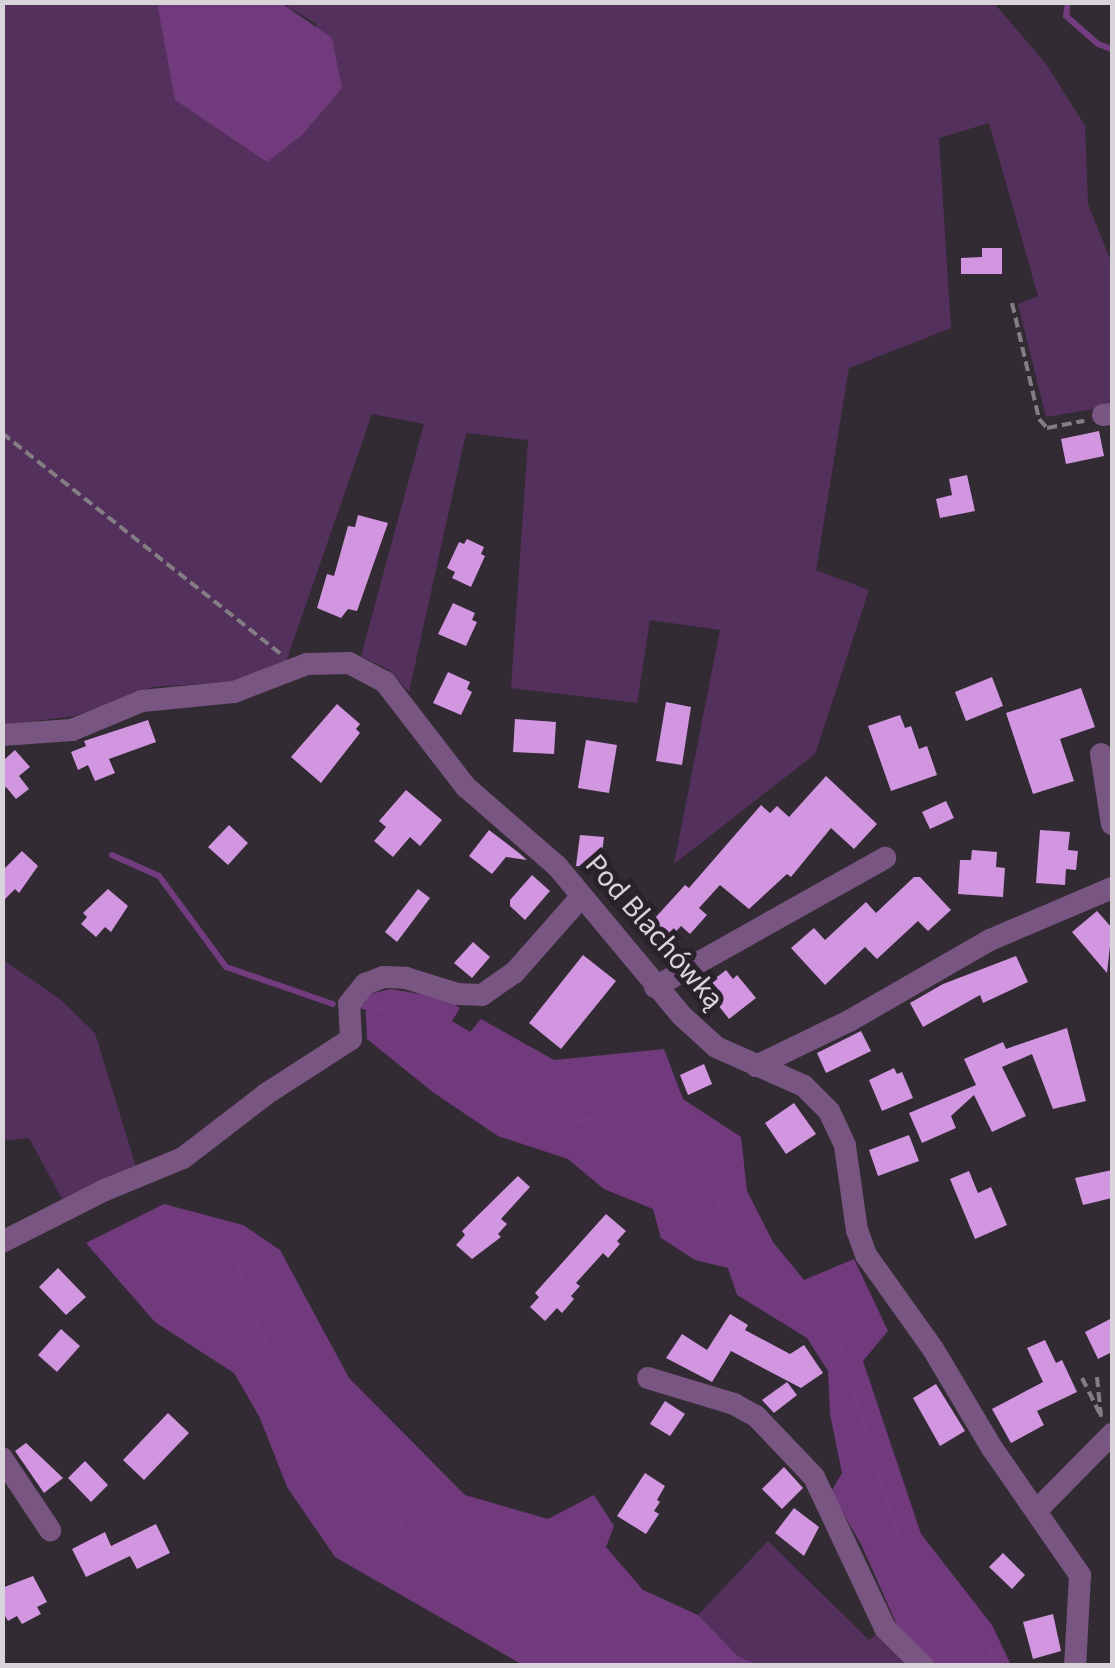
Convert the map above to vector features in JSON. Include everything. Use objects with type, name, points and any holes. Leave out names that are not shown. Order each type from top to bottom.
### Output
[{"type":"street","name":"Pod Blachówką","points":[[2,736],[72,730],[142,701],[234,692],[307,664],[349,663],[384,682],[466,787],[556,866],[655,987],[716,1047],[804,1086],[829,1111],[845,1146],[856,1230],[866,1255],[933,1348],[1080,1575],[1075,1666]]},
{"type":"street","points":[[1101,754],[1112,824]]},
{"type":"street","points":[[655,987],[885,858]]},
{"type":"street","points":[[756,1066],[881,1004],[990,940],[1112,888]]},
{"type":"street","points":[[2,1242],[105,1190],[183,1158],[266,1094],[351,1039],[348,1004],[365,984],[383,977],[406,978],[457,994],[482,995],[514,972],[581,897]]},
{"type":"street","points":[[648,1378],[734,1404],[756,1416],[814,1476],[885,1628],[923,1666]]},
{"type":"street","points":[[1036,1511],[1106,1431]]},
{"type":"street","points":[[2,1458],[50,1530]]},
{"type":"path","points":[[1012,303],[1039,419],[1047,428],[1108,415]]},
{"type":"path","points":[[2,433],[280,654],[307,664]]},
{"type":"path","points":[[1082,1378],[1106,1431]]},
{"type":"path","points":[[1097,1378],[1106,1431]]},
{"type":"shaded area","points":[[2,3],[157,3],[236,139],[267,162],[317,24],[281,3],[994,3],[1046,64],[1085,126],[1088,204],[1112,264],[1112,406],[1046,417],[1018,304],[1038,296],[989,123],[939,138],[951,328],[849,368],[816,570],[869,590],[815,754],[674,864],[720,630],[650,620],[637,703],[511,688],[528,440],[466,433],[409,692],[389,670],[361,656],[424,424],[372,414],[286,662],[240,681],[153,687],[74,716],[3,725]]},
{"type":"shaded area","points":[[157,3],[281,3],[332,38],[342,88],[302,135],[267,162],[175,100]]},
{"type":"shaded area","points":[[2,959],[61,1000],[95,1033],[136,1167],[62,1199],[29,1138],[3,1141]]},
{"type":"shaded area","points":[[391,989],[442,998],[460,1008],[452,1021],[470,1032],[481,1019],[554,1060],[664,1049],[683,1099],[741,1137],[747,1191],[773,1242],[804,1280],[854,1259],[888,1331],[863,1361],[921,1534],[992,1625],[1011,1665],[932,1665],[896,1623],[862,1546],[831,1492],[842,1473],[830,1414],[828,1371],[807,1338],[737,1295],[728,1268],[695,1260],[661,1238],[653,1209],[604,1189],[568,1159],[498,1136],[434,1093],[367,1039],[365,995]]},
{"type":"shaded area","points":[[164,1204],[243,1225],[280,1250],[349,1378],[465,1495],[548,1519],[594,1495],[614,1526],[606,1547],[643,1590],[698,1615],[739,1657],[760,1665],[523,1665],[335,1557],[287,1487],[260,1418],[234,1373],[155,1322],[86,1243]]},
{"type":"shaded area","points":[[768,1541],[869,1640],[881,1630],[932,1665],[760,1665],[739,1657],[698,1615]]},
{"type":"building","points":[[982,248],[1002,248],[1002,274],[961,274],[961,258],[982,257]]},
{"type":"building","points":[[1099,431],[1104,456],[1066,464],[1061,439]]},
{"type":"building","points":[[967,475],[975,511],[940,518],[936,499],[952,495],[949,479]]},
{"type":"building","points":[[358,515],[388,523],[357,611],[348,609],[341,618],[317,608],[327,574],[334,576],[348,526],[355,527]]},
{"type":"building","points":[[467,539],[484,547],[481,554],[485,556],[471,587],[452,578],[455,572],[447,568],[459,542],[464,544]]},
{"type":"building","points":[[453,603],[475,613],[472,620],[477,622],[466,646],[438,634]]},
{"type":"building","points":[[448,672],[470,682],[467,689],[472,692],[461,715],[433,703]]},
{"type":"building","points":[[992,677],[1003,706],[966,721],[955,692]]},
{"type":"building","points":[[1081,688],[1095,727],[1060,739],[1074,781],[1033,794],[1006,713]]},
{"type":"building","points":[[666,702],[691,707],[682,765],[656,761]]},
{"type":"building","points":[[337,704],[360,724],[356,729],[360,733],[321,783],[291,757]]},
{"type":"building","points":[[900,715],[905,728],[911,726],[919,749],[927,746],[937,775],[891,791],[868,726]]},
{"type":"building","points":[[515,719],[556,722],[554,754],[513,752]]},
{"type":"building","points":[[148,720],[156,742],[109,759],[115,773],[95,781],[88,765],[78,770],[71,752],[86,746],[84,741]]},
{"type":"building","points":[[586,740],[617,745],[609,793],[578,788]]},
{"type":"building","points":[[15,750],[30,767],[19,776],[29,789],[16,799],[6,787],[2,790],[2,756],[5,759]]},
{"type":"building","points":[[826,776],[877,824],[854,849],[831,828],[791,877],[787,874],[749,909],[720,885],[699,908],[707,915],[690,934],[681,926],[663,945],[645,929],[685,885],[689,888],[761,805],[770,813],[777,806],[789,817]]},
{"type":"building","points":[[406,790],[442,820],[420,846],[410,837],[393,857],[374,841],[386,827],[379,821]]},
{"type":"building","points":[[946,801],[954,818],[930,829],[922,812]]},
{"type":"building","points":[[229,825],[248,843],[228,865],[208,847]]},
{"type":"building","points":[[489,830],[527,860],[506,857],[492,874],[469,856]]},
{"type":"building","points":[[1040,830],[1070,832],[1068,850],[1078,851],[1076,870],[1066,869],[1065,885],[1036,883]]},
{"type":"building","points":[[580,835],[604,837],[600,868],[576,866]]},
{"type":"building","points":[[972,850],[997,852],[996,867],[1005,868],[1003,897],[958,894],[960,860],[971,860]]},
{"type":"building","points":[[22,851],[38,866],[19,893],[15,889],[2,902],[2,871]]},
{"type":"building","points":[[532,875],[550,891],[525,920],[510,906],[510,900]]},
{"type":"building","points":[[914,877],[920,877],[951,910],[928,931],[918,921],[877,959],[865,947],[825,985],[791,948],[814,928],[825,940],[866,902],[876,913]]},
{"type":"building","points":[[108,889],[128,906],[111,932],[105,927],[96,937],[81,924],[87,917],[83,913]]},
{"type":"building","points":[[418,889],[430,898],[397,942],[385,932]]},
{"type":"building","points":[[1097,911],[1112,928],[1107,973],[1072,932]]},
{"type":"building","points":[[473,942],[490,957],[472,978],[454,963]]},
{"type":"building","points":[[583,955],[616,981],[561,1049],[529,1023]]},
{"type":"building","points":[[1016,956],[1028,982],[983,1003],[980,995],[923,1027],[910,1003],[943,984]]},
{"type":"building","points":[[726,970],[733,979],[737,975],[756,998],[729,1019],[704,987]]},
{"type":"building","points":[[1067,1028],[1086,1101],[1053,1109],[1032,1054],[1002,1067],[1026,1116],[992,1132],[974,1095],[951,1116],[956,1128],[922,1143],[909,1113],[976,1085],[964,1059],[1003,1042],[1006,1049]]},
{"type":"building","points":[[861,1031],[871,1051],[826,1073],[817,1053]]},
{"type":"building","points":[[704,1064],[712,1084],[688,1095],[680,1075]]},
{"type":"building","points":[[894,1068],[897,1074],[902,1072],[913,1098],[882,1111],[869,1080]]},
{"type":"building","points":[[794,1103],[816,1134],[786,1154],[765,1123]]},
{"type":"building","points":[[909,1135],[919,1161],[878,1176],[869,1150]]},
{"type":"building","points":[[1112,1170],[1112,1198],[1083,1205],[1075,1178]]},
{"type":"building","points":[[969,1171],[978,1193],[991,1187],[1007,1225],[975,1239],[950,1179]]},
{"type":"building","points":[[518,1176],[530,1187],[501,1219],[507,1224],[498,1234],[501,1237],[472,1259],[456,1245],[465,1235],[462,1231]]},
{"type":"building","points":[[606,1214],[626,1231],[617,1241],[620,1244],[608,1258],[603,1253],[576,1283],[580,1286],[571,1296],[574,1299],[562,1313],[557,1308],[545,1321],[530,1307],[539,1297],[535,1293]]},
{"type":"building","points":[[58,1268],[86,1297],[66,1315],[39,1287]]},
{"type":"building","points":[[730,1314],[748,1325],[745,1330],[790,1354],[804,1345],[823,1373],[801,1388],[731,1351],[712,1382],[666,1358],[682,1334],[707,1350]]},
{"type":"building","points":[[1112,1318],[1112,1352],[1098,1359],[1085,1332]]},
{"type":"building","points":[[61,1329],[80,1346],[57,1372],[38,1355]]},
{"type":"building","points":[[1045,1340],[1056,1363],[1062,1360],[1077,1392],[1037,1411],[1044,1425],[1011,1443],[992,1409],[1043,1382],[1027,1348]]},
{"type":"building","points":[[787,1382],[797,1395],[774,1413],[762,1400]]},
{"type":"building","points":[[936,1384],[965,1431],[940,1446],[913,1398]]},
{"type":"building","points":[[665,1401],[685,1414],[670,1436],[650,1424]]},
{"type":"building","points":[[168,1413],[189,1433],[144,1480],[123,1460]]},
{"type":"building","points":[[26,1443],[63,1478],[44,1493],[15,1451]]},
{"type":"building","points":[[85,1461],[108,1485],[91,1502],[68,1478]]},
{"type":"building","points":[[784,1467],[803,1488],[782,1509],[762,1489]]},
{"type":"building","points":[[645,1473],[665,1486],[654,1511],[659,1514],[646,1534],[617,1516]]},
{"type":"building","points":[[794,1508],[819,1527],[804,1556],[775,1533]]},
{"type":"building","points":[[156,1524],[170,1553],[137,1569],[130,1556],[86,1577],[72,1549],[105,1532],[111,1546]]},
{"type":"building","points":[[1003,1553],[1025,1575],[1012,1589],[989,1567]]},
{"type":"building","points":[[33,1576],[47,1602],[37,1607],[41,1614],[22,1624],[17,1616],[8,1621],[2,1611],[2,1588]]},
{"type":"building","points":[[1053,1614],[1061,1651],[1033,1659],[1023,1622]]},
{"type":"waterway","points":[[1068,2],[1066,16],[1098,44],[1112,49]]},
{"type":"waterway","points":[[112,855],[159,876],[226,967],[333,1004]]},
{"type":"waterway","points":[[358,1005],[391,1011],[427,1049],[501,1109],[516,1111],[533,1105],[547,1110],[556,1121],[570,1125],[598,1116],[609,1119],[636,1146],[707,1180],[719,1201],[721,1226],[732,1240],[789,1291],[817,1310],[840,1346],[904,1556],[930,1596],[988,1643],[997,1666]]},
{"type":"waterway","points":[[235,1254],[252,1314],[282,1372],[314,1404],[332,1411],[393,1504],[404,1535],[456,1573],[624,1649],[639,1666]]}]
